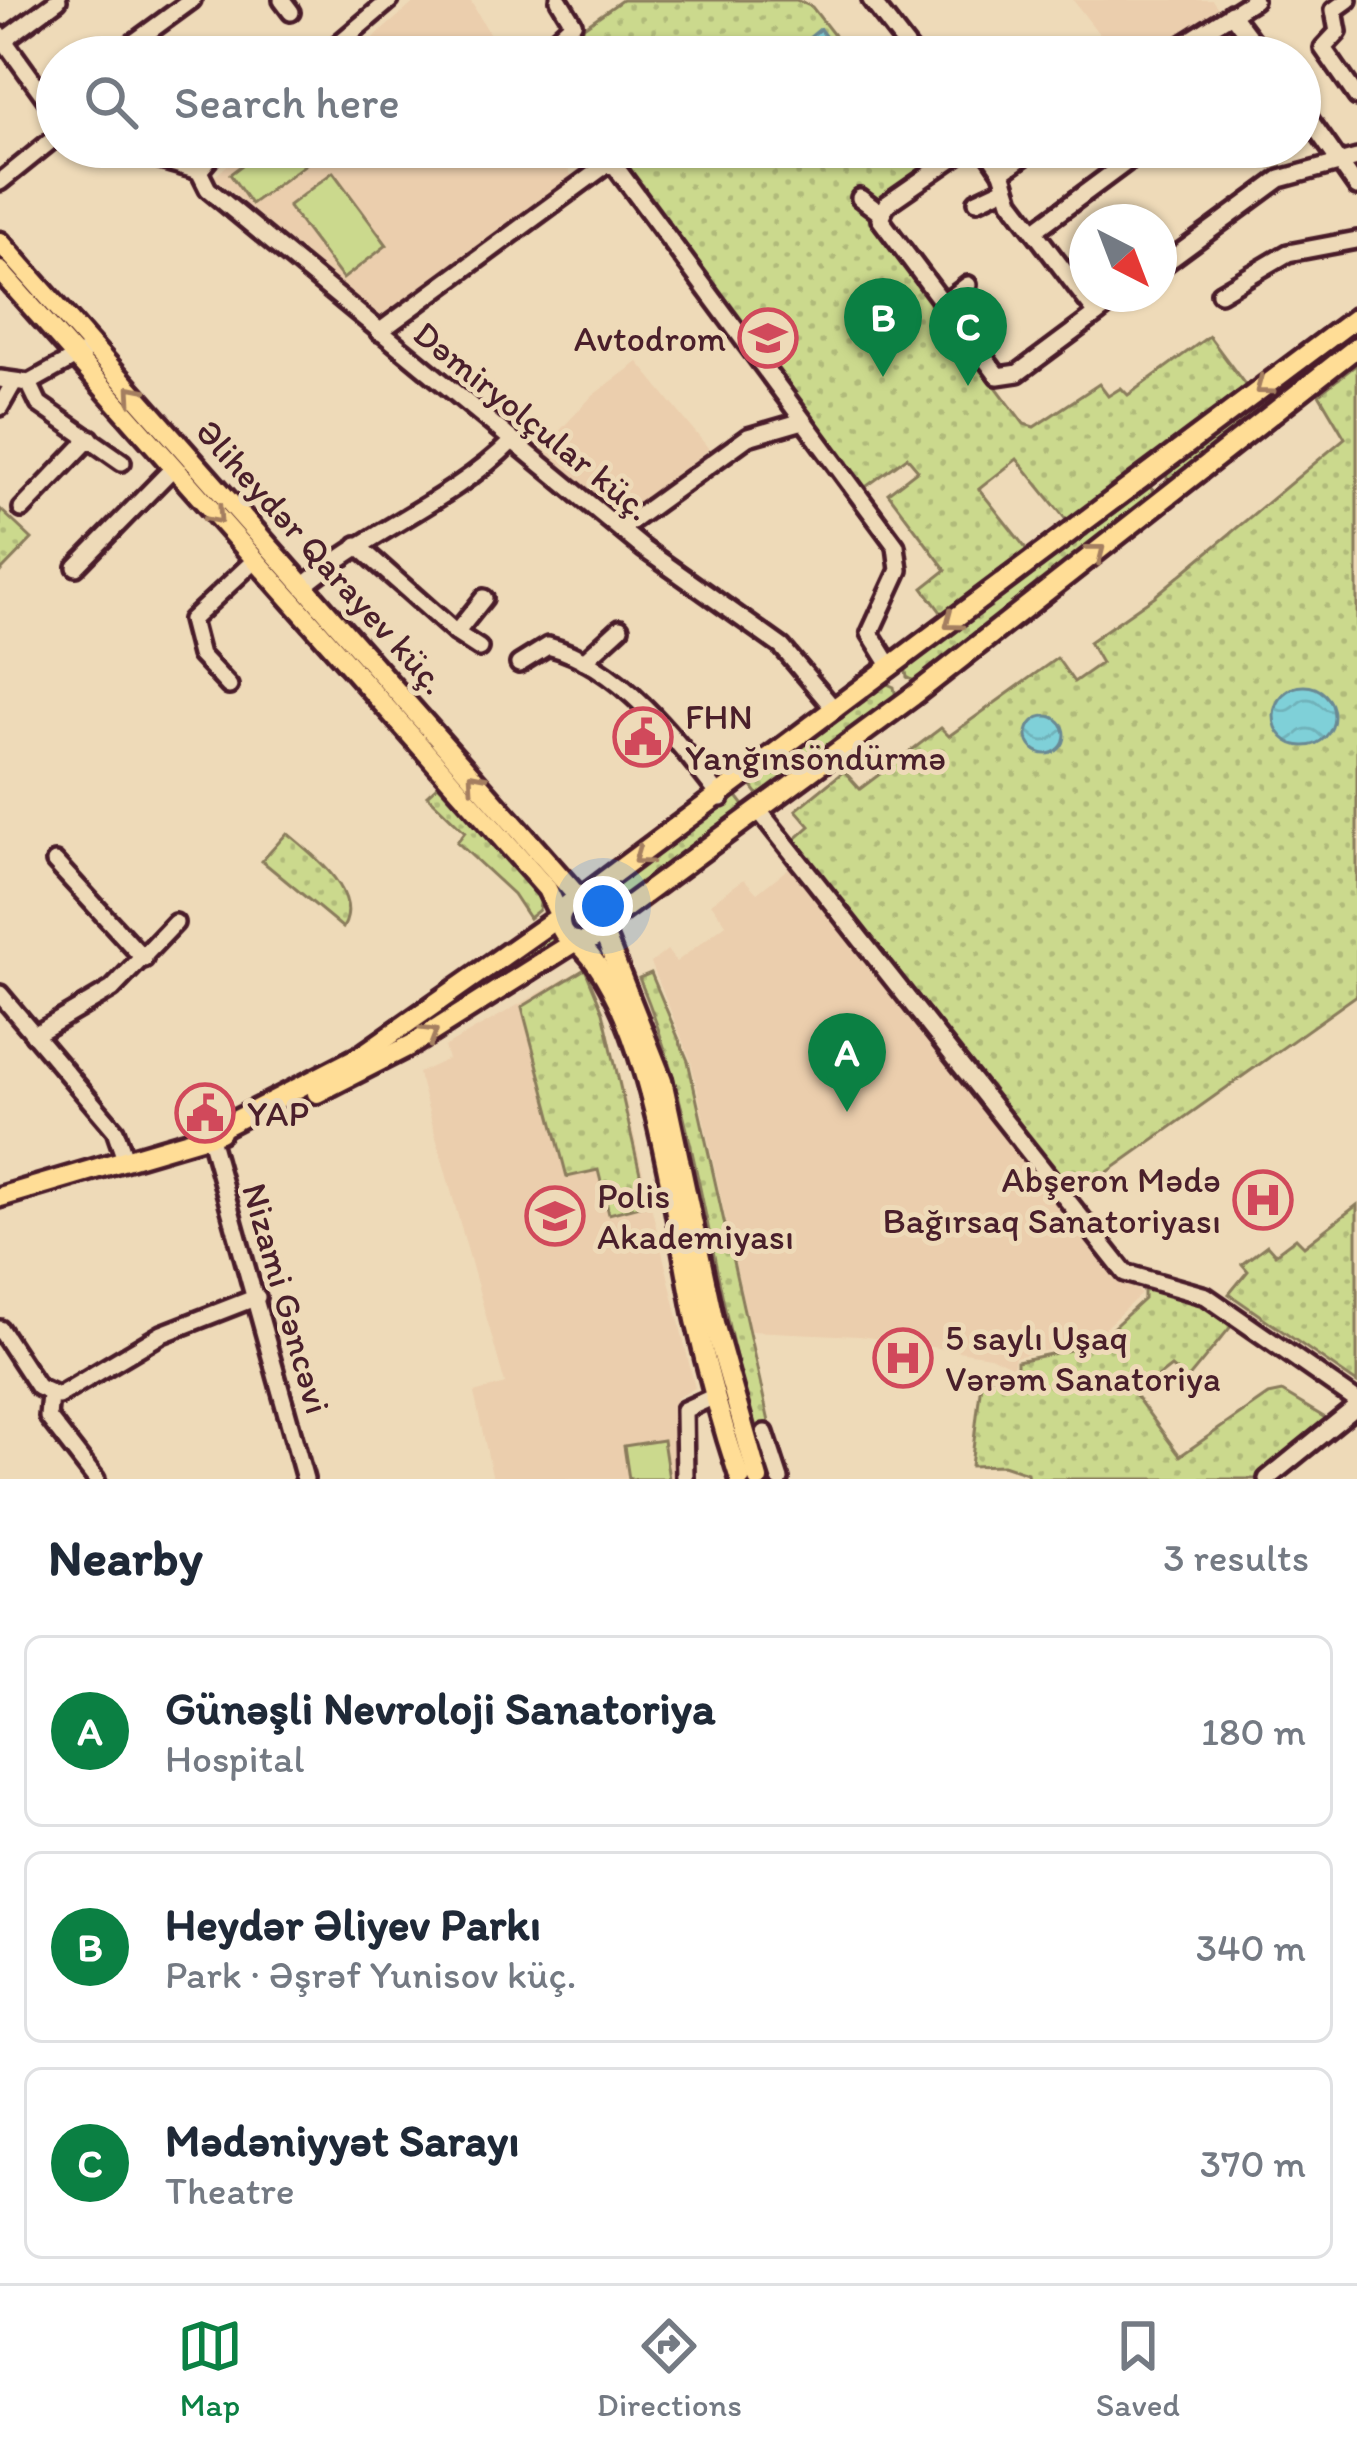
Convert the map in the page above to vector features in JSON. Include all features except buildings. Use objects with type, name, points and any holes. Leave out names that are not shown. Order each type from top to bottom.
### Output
[{"type":"main road","name":"Əliheydər Qarayev küç.","points":[[3,254],[255,560],[580,899]]},
{"type":"main road","points":[[209,1134],[362,1054],[560,916],[568,904],[740,784],[1357,317]]},
{"type":"main road","points":[[0,1197],[255,1122],[370,1068],[576,941],[589,940],[913,696],[1357,347]]},
{"type":"main road","name":"Əliheydər Qarayev küç.","points":[[175,460],[305,585],[550,893],[560,916]]},
{"type":"main road","points":[[1152,471],[1170,494]]},
{"type":"main road","points":[[891,667],[913,696]]},
{"type":"main road","points":[[740,784],[760,812]]},
{"type":"main road","points":[[580,899],[597,908],[662,1080],[740,1479]]},
{"type":"main road","points":[[560,916],[564,934],[576,941],[604,975],[633,1042],[722,1389],[758,1479]]},
{"type":"street","points":[[36,82],[2,38],[58,0]]},
{"type":"street","points":[[143,36],[192,0]]},
{"type":"street","points":[[559,36],[573,23],[560,0]]},
{"type":"street","points":[[872,0],[899,36]]},
{"type":"street","points":[[1195,36],[1254,0]]},
{"type":"street","points":[[1342,2],[1334,10],[1338,32],[1323,48],[1357,97]]},
{"type":"street","points":[[346,36],[381,3]]},
{"type":"street","points":[[1231,13],[1248,36]]},
{"type":"street","points":[[1321,129],[1350,160],[1357,187]]},
{"type":"street","points":[[0,182],[36,153]]},
{"type":"street","points":[[1321,168],[1350,160]]},
{"type":"street","points":[[188,168],[202,168]]},
{"type":"street","points":[[380,332],[602,168]]},
{"type":"street","points":[[613,168],[620,171],[900,554],[899,570],[870,633],[891,667]]},
{"type":"street","points":[[880,213],[941,168]]},
{"type":"street","points":[[997,168],[1034,231],[1097,314]]},
{"type":"street","points":[[977,201],[1016,168]]},
{"type":"street","points":[[1034,231],[1119,168]]},
{"type":"street","points":[[1177,255],[1280,179],[1321,168]]},
{"type":"street","name":"Dəmiryolçular küç.","points":[[199,171],[208,189],[511,442],[782,647],[835,710]]},
{"type":"street","points":[[860,198],[880,213],[882,225],[1003,378],[1100,312]]},
{"type":"street","points":[[1220,292],[1288,253],[1357,240]]},
{"type":"street","points":[[943,304],[968,285]]},
{"type":"street","points":[[0,407],[14,382],[85,352]]},
{"type":"street","points":[[14,382],[122,462]]},
{"type":"street","points":[[621,529],[748,436],[803,421]]},
{"type":"street","points":[[22,509],[90,438]]},
{"type":"street","points":[[305,585],[357,545],[477,470],[511,442]]},
{"type":"street","points":[[76,567],[175,460]]},
{"type":"street","points":[[357,545],[456,634],[479,648]]},
{"type":"street","points":[[229,686],[200,655],[190,620],[255,560]]},
{"type":"street","points":[[456,634],[484,598]]},
{"type":"street","points":[[584,661],[620,628]]},
{"type":"street","points":[[519,664],[548,646],[584,661],[672,737],[721,798]]},
{"type":"street","points":[[760,812],[1125,1273],[1206,1296],[1357,1403],[1267,1479]]},
{"type":"street","points":[[55,862],[144,959]]},
{"type":"street","points":[[34,1035],[112,989],[175,923]]},
{"type":"street","points":[[0,994],[115,1130],[125,1160]]},
{"type":"street","name":"Nizami Gəncəvi","points":[[209,1134],[304,1479]]},
{"type":"street","points":[[50,1396],[68,1393],[196,1318],[257,1298]]},
{"type":"street","points":[[0,1329],[50,1396],[48,1418],[96,1479]]},
{"type":"street","points":[[685,1479],[684,1410],[722,1389]]},
{"type":"street","points":[[765,1433],[780,1479]]},
{"type":"shaded area","points":[[417,0],[470,0],[491,36],[375,36]]},
{"type":"shaded area","points":[[1073,0],[1212,0],[1218,8],[1179,36],[1101,36]]},
{"type":"shaded area","points":[[224,168],[568,168],[573,178],[383,320],[214,177]]},
{"type":"shaded area","points":[[638,362],[709,449],[627,517],[611,513],[539,453],[593,395]]},
{"type":"shaded area","points":[[794,864],[817,892],[814,899],[822,909],[828,906],[1141,1294],[1091,1341],[1015,1357],[1013,1367],[990,1356],[860,1336],[750,1331],[691,1061],[651,963],[667,950],[676,962],[726,924],[711,903],[744,879],[757,893]]},
{"type":"shaded area","name":"Polis Akademiyası","points":[[587,966],[604,1011],[695,1388],[677,1398],[679,1479],[493,1479],[474,1393],[505,1384],[418,1073],[448,1059],[444,1047]]},
{"type":"green space","points":[[622,0],[796,0],[812,7],[835,36],[571,36]]},
{"type":"green space","points":[[238,168],[300,168],[251,204],[230,174]]},
{"type":"green space","points":[[629,168],[925,168],[866,214],[1024,424],[1034,427],[1099,384],[1108,396],[1121,388],[1128,395],[1209,336],[1246,386],[1067,521],[1017,459],[979,489],[1028,551],[943,615],[923,588],[946,570],[888,493],[918,470],[907,457],[863,489],[633,182]]},
{"type":"green space","points":[[333,172],[387,245],[343,279],[288,206]]},
{"type":"green space","points":[[1357,326],[1357,341],[1176,482],[1167,478],[1166,469]]},
{"type":"green space","points":[[1357,364],[1357,995],[1074,1196],[791,843],[810,826],[796,810],[844,771],[860,789],[941,728],[949,736],[1057,658],[1074,682],[1101,663],[1089,642],[1155,596],[1345,438],[1319,394]]},
{"type":"green space","points":[[1147,483],[1157,496],[916,682],[907,677],[905,667]]},
{"type":"green space","points":[[0,509],[32,539],[0,572]]},
{"type":"green space","points":[[885,683],[894,687],[896,697],[763,801],[750,784]]},
{"type":"green space","points":[[438,785],[541,897],[539,910],[529,918],[513,894],[457,842],[465,832],[427,795]]},
{"type":"green space","points":[[736,795],[749,812],[611,913],[600,898]]},
{"type":"green space","points":[[287,833],[341,888],[348,915],[343,928],[262,861]]},
{"type":"green space","points":[[548,934],[558,946],[388,1054],[383,1050]]},
{"type":"green space","points":[[585,969],[603,1012],[647,1204],[609,1214],[598,1170],[567,1177],[522,1007]]},
{"type":"green space","points":[[651,973],[688,1061],[769,1422],[756,1431],[677,1089],[639,978]]},
{"type":"green space","points":[[1357,1205],[1357,1383],[1229,1294],[1248,1271],[1242,1264],[1267,1245],[1275,1254],[1296,1238],[1304,1246]]},
{"type":"green space","points":[[1144,1286],[1201,1299],[1233,1324],[1187,1380],[1171,1367],[1135,1395],[1180,1456],[1268,1395],[1282,1392],[1332,1422],[1259,1479],[1028,1479],[1027,1473],[1003,1465],[971,1466],[981,1382],[1017,1372],[1017,1361],[1094,1345],[1144,1299]]},
{"type":"green space","points":[[663,1440],[669,1479],[629,1479],[624,1446]]},
{"type":"water","points":[[1304,686],[1325,695],[1334,716],[1325,737],[1304,746],[1283,737],[1274,716],[1283,695]]},
{"type":"water","points":[[1046,716],[1059,722],[1065,735],[1059,748],[1046,754],[1033,748],[1027,735],[1033,722]]},
{"type":"place","name":"Avtodrom","points":[[768,338]]},
{"type":"place","name":"Heydər Əliyev Parkı","points":[[883,377]]},
{"type":"place","name":"Mədəniyyət Sarayı","points":[[968,386]]},
{"type":"place","name":"FHN Yanğınsöndürmə","points":[[643,737]]},
{"type":"place","name":"Günəşli Nevroloji Sanatoriya","points":[[847,1112]]},
{"type":"place","name":"YAP","points":[[205,1113]]},
{"type":"place","name":"Abşeron Mədə Bağırsaq Sanatoriyası","points":[[1263,1200]]},
{"type":"place","name":"Polis Akademiyası","points":[[555,1216]]},
{"type":"place","name":"5 saylı Uşaq Vərəm Sanatoriya","points":[[903,1358]]}]
